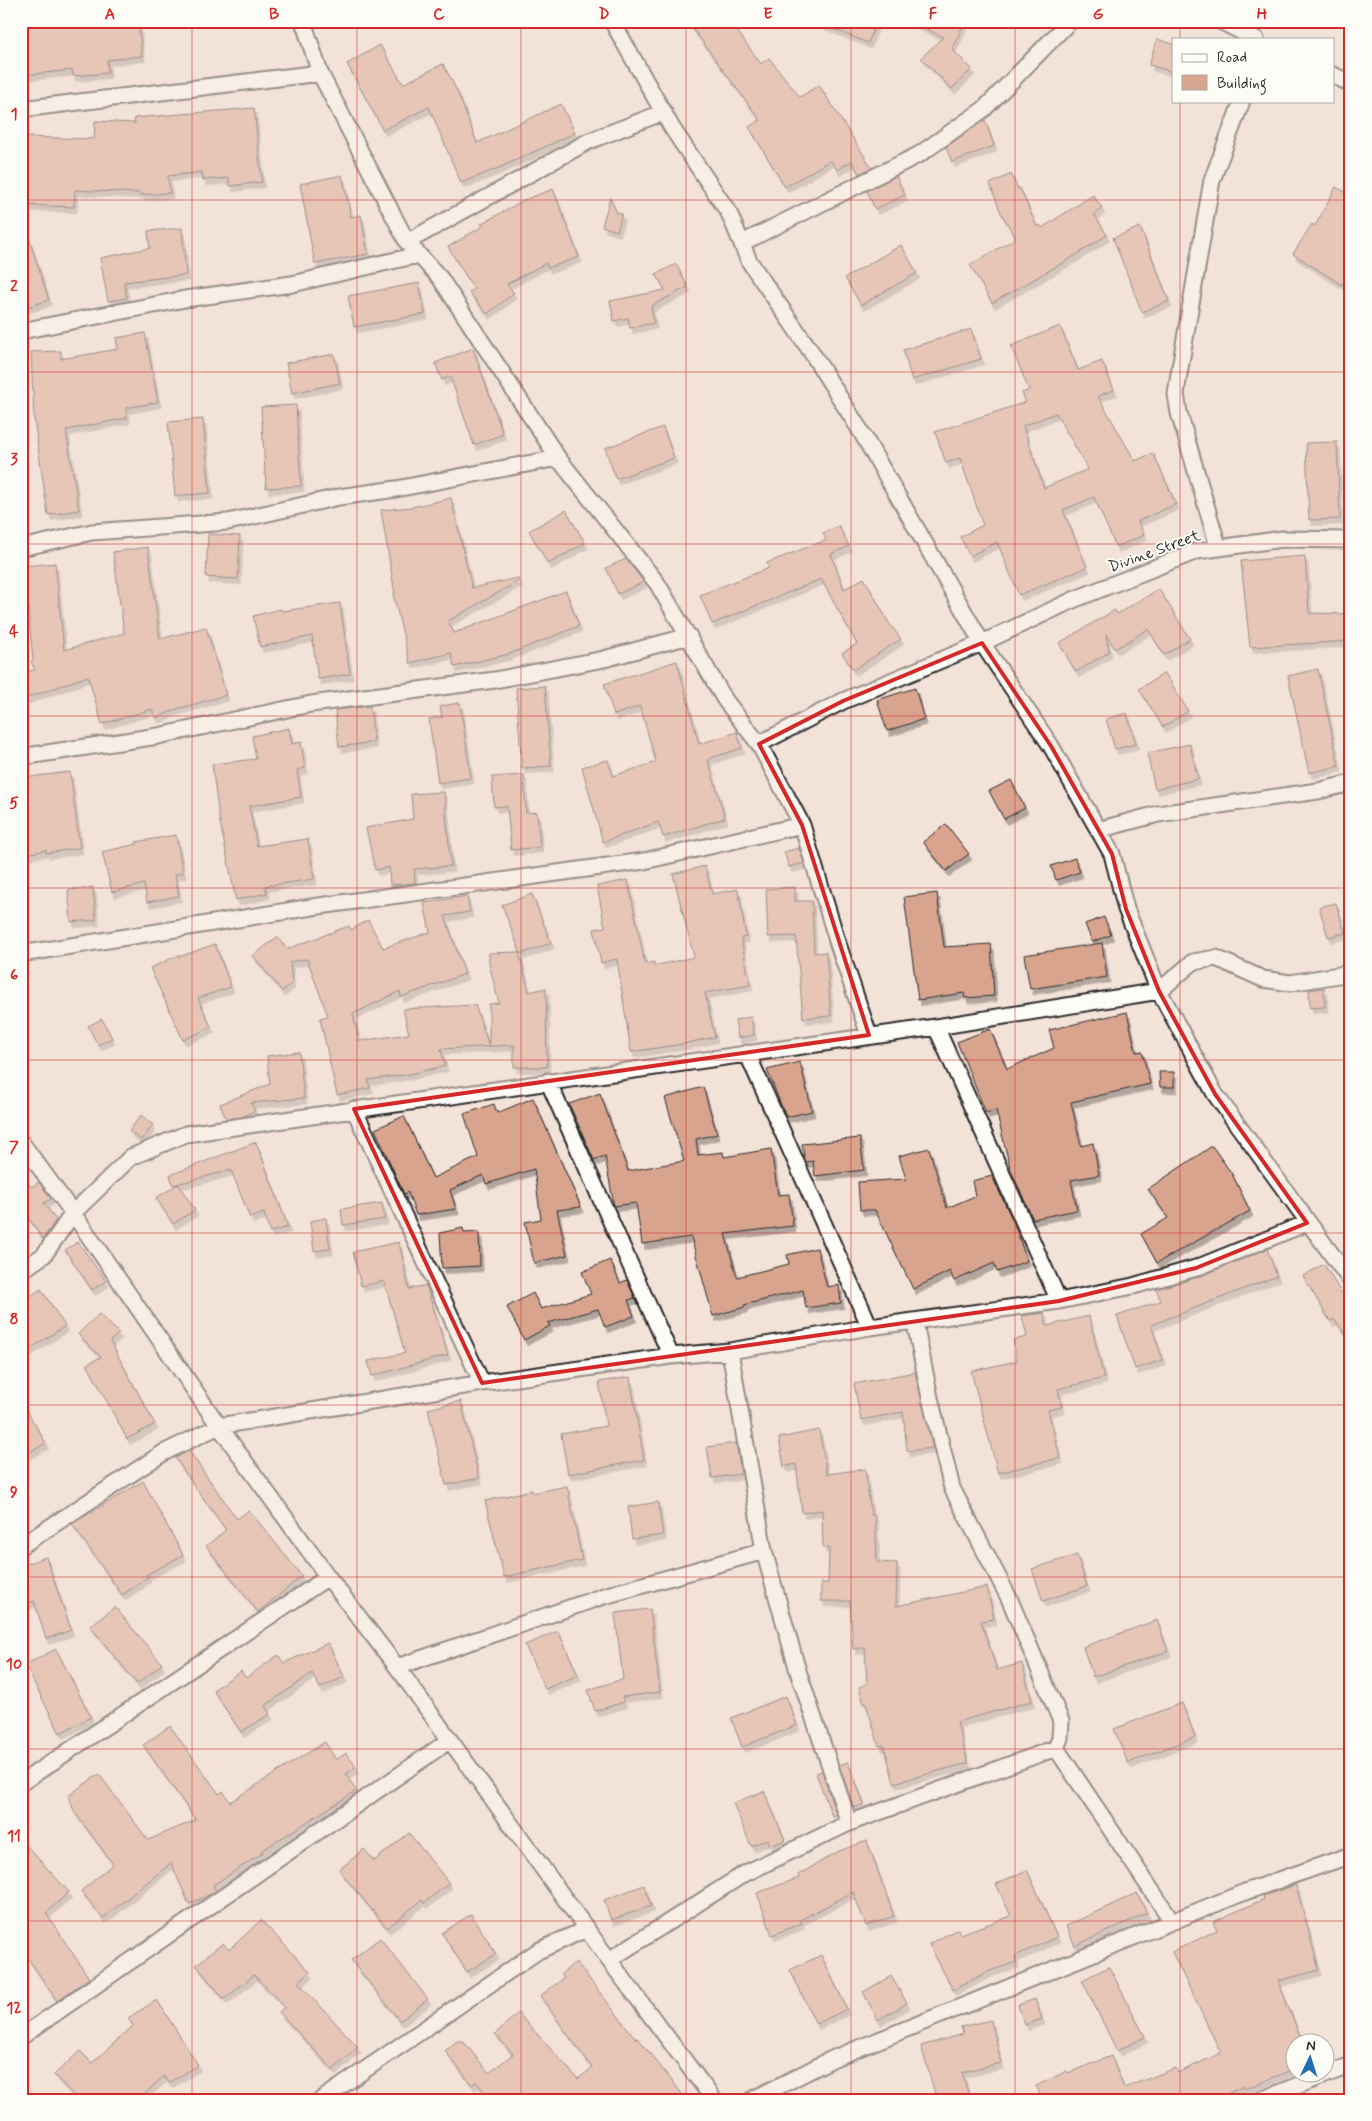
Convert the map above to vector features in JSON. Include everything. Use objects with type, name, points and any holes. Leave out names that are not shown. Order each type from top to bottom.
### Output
[{"type":"street","points":[[303,21],[320,73],[407,242],[440,278],[558,458],[657,583],[725,700],[759,744],[802,825],[869,1035]]},
{"type":"street","points":[[612,21],[664,112],[729,213],[749,261],[810,350],[860,430],[982,642],[1050,746],[1112,854],[1126,909],[1159,991],[1215,1094],[1351,1281]]},
{"type":"street","points":[[742,243],[920,154],[984,109],[1070,21]]},
{"type":"street","points":[[1220,21],[1254,38]]},
{"type":"street","points":[[21,109],[320,73]]},
{"type":"street","points":[[1334,76],[1351,84]]},
{"type":"street","points":[[1218,546],[1176,394],[1192,286],[1212,180],[1242,102]]},
{"type":"street","points":[[407,242],[589,141],[664,112]]},
{"type":"street","points":[[21,331],[185,299],[292,284],[418,256]]},
{"type":"street","points":[[21,548],[92,532],[228,522],[339,497],[558,458]]},
{"type":"street","name":"Divine Street","points":[[759,744],[843,700],[982,642],[1131,576],[1168,564],[1197,551],[1218,546],[1283,540],[1351,540]]},
{"type":"street","points":[[21,757],[158,736],[311,704],[495,680],[604,659],[689,636]]},
{"type":"street","points":[[1098,830],[1158,814],[1318,791],[1351,783]]},
{"type":"street","points":[[21,954],[312,907],[644,861],[802,825]]},
{"type":"street","points":[[21,1271],[44,1255],[74,1213],[131,1156],[186,1134],[936,1026],[1159,991],[1193,962],[1216,958],[1263,979],[1290,983],[1351,973]]},
{"type":"street","points":[[936,1026],[1059,1301]]},
{"type":"street","points":[[748,1052],[870,1327]]},
{"type":"street","points":[[548,1081],[672,1356]]},
{"type":"street","points":[[354,1109],[482,1383]]},
{"type":"street","points":[[21,1142],[74,1213],[219,1426],[328,1577],[397,1667],[586,1929],[714,2100]]},
{"type":"street","points":[[21,1546],[163,1453],[219,1426],[482,1383],[672,1356],[730,1351],[870,1327],[1059,1301],[1133,1286],[1196,1268],[1307,1223]]},
{"type":"street","points":[[609,1960],[744,1874],[849,1823],[1056,1748],[1060,1738],[1061,1721],[1009,1598],[952,1488],[930,1398],[915,1322]]},
{"type":"street","points":[[730,1351],[764,1551],[798,1671],[849,1823]]},
{"type":"street","points":[[397,1667],[604,1596],[764,1551]]},
{"type":"street","points":[[21,1783],[328,1577]]},
{"type":"street","points":[[21,2037],[450,1740]]},
{"type":"street","points":[[1056,1748],[1172,1921]]},
{"type":"street","points":[[752,2100],[832,2059],[1245,1892],[1351,1855]]},
{"type":"street","points":[[321,2100],[538,1951],[586,1929]]},
{"type":"street","points":[[1261,2100],[1351,2065]]},
{"type":"highlighted area","points":[[982,643],[1051,746],[1112,854],[1126,909],[1159,991],[1215,1094],[1307,1223],[1196,1268],[1059,1301],[482,1383],[354,1109],[869,1035],[802,825],[759,744],[843,701]]},
{"type":"building","points":[[21,21],[138,21],[142,56],[107,60],[108,73],[73,76],[72,70],[25,75]]},
{"type":"building","points":[[687,21],[730,21],[761,64],[769,58],[800,97],[819,85],[872,168],[859,174],[852,161],[837,170],[831,160],[785,187],[749,127],[760,120]]},
{"type":"building","points":[[814,21],[877,21],[868,43]]},
{"type":"building","points":[[909,21],[965,21],[952,49],[972,69],[952,89],[921,58],[943,37]]},
{"type":"building","points":[[1157,39],[1172,44],[1172,72],[1149,65]]},
{"type":"building","points":[[380,45],[403,84],[443,64],[458,93],[477,143],[561,104],[575,133],[461,183],[429,107],[383,130],[347,64]]},
{"type":"building","points":[[254,108],[262,182],[230,186],[229,178],[203,180],[202,172],[168,176],[170,193],[141,195],[141,193],[75,190],[74,207],[21,205],[21,137],[94,139],[95,121],[135,123],[134,118]]},
{"type":"building","points":[[985,120],[994,146],[952,162],[946,147]]},
{"type":"building","points":[[1011,174],[1018,189],[1020,188],[1037,227],[1040,225],[1042,228],[1093,195],[1102,208],[1094,214],[1107,235],[1073,257],[992,303],[970,265],[1016,238],[1001,213],[990,184]]},
{"type":"building","points":[[342,175],[351,217],[361,215],[368,254],[315,264],[300,184]]},
{"type":"building","points":[[896,176],[905,195],[875,209],[867,191]]},
{"type":"building","points":[[1336,187],[1351,195],[1351,271],[1342,285],[1293,254],[1312,224],[1315,226]]},
{"type":"building","points":[[553,189],[579,257],[548,268],[546,263],[507,284],[514,293],[487,314],[469,292],[474,289],[448,247],[483,226],[481,224],[524,200]]},
{"type":"building","points":[[610,198],[617,213],[622,214],[617,231],[602,226]]},
{"type":"building","points":[[24,224],[49,300],[21,309],[21,225]]},
{"type":"building","points":[[1140,227],[1169,301],[1142,312],[1113,238]]},
{"type":"building","points":[[182,228],[186,275],[124,282],[127,298],[108,301],[100,258],[150,248],[148,231]]},
{"type":"building","points":[[901,245],[917,273],[861,305],[845,278]]},
{"type":"building","points":[[676,264],[688,287],[651,306],[654,323],[630,328],[628,318],[614,321],[610,301],[665,290],[656,274]]},
{"type":"building","points":[[419,283],[425,314],[354,327],[348,296]]},
{"type":"building","points":[[1060,326],[1078,370],[1102,361],[1114,390],[1098,396],[1135,461],[1153,453],[1176,504],[1138,521],[1144,535],[1116,547],[1094,497],[1063,510],[1087,567],[1019,595],[997,542],[970,556],[960,537],[983,525],[960,458],[946,463],[935,432],[1026,402],[1022,393],[1029,390],[1011,346]],"holes":[[[1056,413],[1088,469],[1044,488],[1023,426]]]},
{"type":"building","points":[[971,329],[981,359],[912,380],[903,350]]},
{"type":"building","points":[[145,333],[158,402],[126,408],[127,418],[66,430],[79,510],[48,515],[34,419],[31,352],[61,351],[61,359],[118,349],[116,338]]},
{"type":"building","points":[[473,348],[503,434],[474,445],[450,376],[442,380],[435,363]]},
{"type":"building","points":[[334,354],[340,383],[292,393],[286,363]]},
{"type":"building","points":[[296,405],[301,486],[266,488],[261,407]]},
{"type":"building","points":[[203,419],[210,493],[175,496],[168,422]]},
{"type":"building","points":[[663,427],[674,458],[616,479],[605,448]]},
{"type":"building","points":[[1337,442],[1340,519],[1309,520],[1306,443]]},
{"type":"building","points":[[451,498],[472,588],[518,578],[519,581],[448,621],[454,633],[566,591],[579,626],[509,654],[454,667],[451,653],[410,663],[393,594],[395,594],[381,510],[412,507]]},
{"type":"building","points":[[566,510],[585,543],[548,564],[529,531]]},
{"type":"building","points":[[839,526],[849,546],[831,554],[844,589],[864,578],[889,623],[901,639],[853,670],[842,653],[857,644],[821,579],[712,624],[700,595],[769,568],[767,563],[826,540],[823,533]]},
{"type":"building","points":[[208,534],[240,536],[238,579],[206,577]]},
{"type":"building","points":[[148,547],[160,639],[206,627],[226,695],[177,709],[156,718],[152,709],[102,724],[88,676],[21,700],[21,672],[35,670],[31,661],[33,660],[24,566],[55,563],[64,650],[124,633],[113,552]]},
{"type":"building","points":[[1305,556],[1309,613],[1351,614],[1351,641],[1250,647],[1241,561]]},
{"type":"building","points":[[626,559],[644,582],[618,594],[606,568]]},
{"type":"building","points":[[1159,589],[1190,639],[1164,655],[1148,629],[1115,649],[1106,634],[1109,652],[1076,672],[1059,643],[1115,610],[1117,614]]},
{"type":"building","points":[[340,603],[350,674],[318,679],[312,636],[260,647],[253,616],[281,609],[282,611]]},
{"type":"building","points":[[677,661],[699,744],[737,732],[742,748],[708,759],[725,818],[663,837],[658,822],[603,842],[582,767],[608,760],[613,776],[656,762],[640,706],[614,715],[604,684]]},
{"type":"building","points":[[1318,669],[1339,766],[1309,773],[1288,676]]},
{"type":"building","points":[[1165,673],[1188,711],[1163,727],[1139,689]]},
{"type":"building","points":[[545,686],[551,766],[522,768],[516,688]]},
{"type":"building","points":[[915,688],[924,719],[887,731],[877,700]]},
{"type":"building","points":[[460,703],[471,778],[438,783],[429,719],[442,717],[440,706]]},
{"type":"building","points":[[370,706],[374,742],[339,747],[335,710]]},
{"type":"building","points":[[1127,713],[1136,744],[1115,749],[1106,719]]},
{"type":"building","points":[[289,728],[292,744],[301,742],[305,768],[297,770],[301,797],[249,806],[257,846],[308,839],[314,879],[265,886],[267,893],[236,900],[219,818],[212,764],[256,759],[252,736]]},
{"type":"building","points":[[1190,744],[1198,779],[1155,789],[1147,753]]},
{"type":"building","points":[[70,772],[80,848],[46,853],[46,850],[21,855],[21,778]]},
{"type":"building","points":[[524,775],[526,813],[537,812],[540,847],[511,850],[507,806],[494,807],[492,777]]},
{"type":"building","points":[[1011,780],[1025,808],[1004,819],[989,791]]},
{"type":"building","points":[[444,792],[451,866],[414,869],[415,883],[390,885],[389,867],[375,870],[366,828],[413,819],[411,794]]},
{"type":"building","points":[[946,824],[969,854],[946,871],[923,842]]},
{"type":"building","points":[[176,835],[183,873],[175,874],[179,896],[147,902],[144,884],[112,892],[102,852],[137,844],[136,842]]},
{"type":"building","points":[[799,848],[804,863],[789,867],[784,852]]},
{"type":"building","points":[[1075,858],[1080,872],[1056,880],[1051,866]]},
{"type":"building","points":[[705,866],[712,894],[738,889],[746,937],[741,938],[750,985],[705,993],[715,1037],[631,1052],[617,959],[601,963],[594,929],[605,927],[597,886],[628,880],[645,964],[654,962],[654,966],[694,957],[673,874]]},
{"type":"building","points":[[93,887],[96,920],[71,922],[68,890]]},
{"type":"building","points":[[795,887],[795,901],[812,901],[814,953],[826,952],[831,1016],[803,1018],[796,936],[768,937],[766,889]]},
{"type":"building","points":[[937,893],[944,947],[991,944],[994,996],[965,998],[964,993],[918,1000],[904,897]]},
{"type":"building","points":[[532,894],[551,943],[521,954],[502,905]]},
{"type":"building","points":[[467,896],[470,912],[445,916],[465,974],[401,997],[400,991],[353,1014],[359,1041],[409,1034],[403,1009],[475,1005],[489,1046],[489,1004],[499,1003],[489,964],[489,953],[519,952],[529,992],[546,988],[547,1067],[514,1067],[514,1045],[441,1049],[445,1066],[410,1074],[368,1080],[370,1088],[337,1095],[320,1018],[328,1016],[307,959],[290,962],[292,983],[282,991],[253,956],[277,937],[287,949],[349,926],[351,930],[368,920],[383,948],[430,932],[424,903]]},
{"type":"building","points":[[1336,903],[1345,933],[1328,937],[1319,907]]},
{"type":"building","points":[[1104,917],[1111,935],[1092,942],[1085,924]]},
{"type":"building","points":[[1102,943],[1107,977],[1030,989],[1024,955]]},
{"type":"building","points":[[215,944],[231,987],[198,998],[211,1027],[183,1040],[150,968],[179,955],[179,957]]},
{"type":"building","points":[[1324,988],[1325,1007],[1310,1008],[1309,990]]},
{"type":"building","points":[[1127,1012],[1136,1052],[1142,1051],[1150,1084],[1071,1102],[1081,1146],[1093,1143],[1099,1175],[1071,1180],[1077,1210],[1033,1219],[1011,1171],[996,1110],[986,1113],[957,1042],[990,1029],[1007,1069],[1054,1048],[1049,1030]]},
{"type":"building","points":[[751,1017],[754,1035],[738,1038],[735,1020]]},
{"type":"building","points":[[102,1019],[112,1038],[98,1045],[88,1026]]},
{"type":"building","points":[[299,1052],[304,1098],[251,1103],[255,1111],[242,1117],[226,1119],[220,1104],[270,1084],[267,1056]]},
{"type":"building","points":[[800,1062],[812,1111],[786,1117],[767,1070]]},
{"type":"building","points":[[1159,1072],[1174,1072],[1174,1087],[1160,1087]]},
{"type":"building","points":[[703,1087],[717,1134],[696,1139],[698,1155],[723,1152],[724,1157],[771,1149],[778,1195],[789,1194],[793,1226],[725,1234],[737,1277],[789,1264],[787,1255],[817,1248],[827,1287],[839,1285],[841,1303],[806,1308],[803,1290],[744,1305],[745,1307],[713,1316],[691,1237],[642,1244],[636,1203],[614,1206],[605,1156],[594,1160],[569,1104],[600,1093],[628,1171],[684,1161],[665,1098]]},
{"type":"building","points":[[533,1098],[581,1207],[557,1210],[567,1255],[534,1263],[525,1222],[541,1219],[534,1169],[486,1184],[483,1175],[450,1190],[456,1209],[416,1215],[408,1192],[404,1194],[375,1129],[404,1116],[433,1178],[478,1157],[464,1114],[494,1104],[497,1113]]},
{"type":"building","points":[[141,1115],[153,1125],[141,1140],[129,1131]]},
{"type":"building","points":[[860,1138],[864,1170],[815,1176],[813,1161],[806,1162],[802,1144]]},
{"type":"building","points":[[256,1142],[288,1227],[270,1232],[264,1213],[250,1218],[231,1170],[173,1185],[170,1175]]},
{"type":"building","points":[[1212,1146],[1232,1174],[1250,1211],[1157,1263],[1141,1234],[1168,1218],[1148,1189]]},
{"type":"building","points":[[929,1148],[947,1208],[975,1196],[972,1181],[992,1176],[1014,1223],[1027,1261],[997,1272],[994,1263],[954,1281],[950,1271],[913,1289],[875,1210],[860,1210],[858,1182],[906,1179],[899,1156]]},
{"type":"building","points":[[21,1173],[31,1187],[39,1182],[51,1199],[44,1203],[56,1220],[43,1239],[27,1216],[21,1219]]},
{"type":"building","points":[[178,1184],[195,1210],[173,1224],[156,1198]]},
{"type":"building","points":[[382,1203],[385,1219],[343,1225],[341,1209]]},
{"type":"building","points":[[326,1218],[330,1249],[314,1251],[310,1221]]},
{"type":"building","points":[[463,1228],[464,1233],[479,1232],[480,1266],[442,1268],[440,1233]]},
{"type":"building","points":[[78,1242],[106,1281],[92,1290],[65,1250]]},
{"type":"building","points":[[399,1242],[409,1289],[426,1285],[448,1355],[372,1376],[368,1361],[405,1353],[384,1281],[361,1286],[353,1252]]},
{"type":"building","points":[[1267,1249],[1277,1276],[1151,1325],[1163,1360],[1135,1369],[1117,1316],[1161,1301],[1156,1289],[1199,1277]]},
{"type":"building","points":[[610,1260],[620,1283],[627,1280],[635,1298],[628,1300],[634,1316],[605,1327],[598,1309],[548,1323],[550,1326],[524,1340],[507,1307],[533,1293],[541,1309],[591,1294],[582,1272]]},
{"type":"building","points":[[1324,1264],[1341,1293],[1343,1292],[1351,1304],[1351,1342],[1334,1319],[1330,1321],[1303,1276]]},
{"type":"building","points":[[41,1289],[65,1326],[21,1355],[21,1302]]},
{"type":"building","points":[[1044,1313],[1047,1326],[1089,1316],[1104,1378],[1058,1389],[1062,1407],[1048,1410],[1060,1458],[998,1473],[971,1371],[1017,1361],[1013,1340],[1027,1337],[1022,1316]]},
{"type":"building","points":[[99,1314],[119,1333],[110,1341],[155,1424],[127,1439],[87,1364],[101,1357],[78,1334]]},
{"type":"building","points":[[915,1372],[933,1448],[907,1451],[903,1412],[861,1420],[854,1384]]},
{"type":"building","points":[[630,1377],[644,1460],[568,1474],[561,1434],[606,1426],[599,1382]]},
{"type":"building","points":[[21,1401],[46,1443],[21,1457]]},
{"type":"building","points":[[461,1401],[479,1478],[446,1485],[428,1409]]},
{"type":"building","points":[[819,1430],[827,1474],[865,1469],[871,1515],[875,1515],[877,1562],[897,1563],[896,1606],[987,1587],[994,1619],[981,1621],[997,1670],[1022,1663],[1032,1701],[957,1722],[968,1763],[894,1783],[884,1745],[879,1746],[859,1687],[867,1684],[865,1648],[853,1649],[850,1601],[821,1601],[821,1583],[828,1583],[829,1548],[823,1548],[822,1510],[802,1513],[796,1464],[784,1467],[779,1438]]},
{"type":"building","points":[[736,1443],[741,1474],[712,1478],[707,1447]]},
{"type":"building","points":[[189,1451],[237,1519],[249,1510],[302,1576],[258,1612],[206,1546],[226,1530],[175,1458]]},
{"type":"building","points":[[143,1481],[183,1555],[146,1575],[148,1577],[122,1595],[72,1524]]},
{"type":"building","points":[[567,1486],[582,1560],[504,1577],[485,1501],[532,1490],[532,1493]]},
{"type":"building","points":[[658,1502],[663,1535],[632,1539],[628,1507]]},
{"type":"building","points":[[1077,1555],[1087,1586],[1043,1601],[1032,1569]]},
{"type":"building","points":[[46,1557],[71,1630],[46,1639],[34,1601],[26,1604],[21,1591],[21,1566]]},
{"type":"building","points":[[115,1607],[162,1664],[137,1684],[90,1626]]},
{"type":"building","points":[[650,1609],[660,1692],[622,1697],[624,1702],[595,1711],[588,1690],[623,1679],[615,1613]]},
{"type":"building","points":[[1157,1620],[1168,1651],[1093,1677],[1083,1647]]},
{"type":"building","points":[[558,1631],[578,1675],[545,1689],[525,1645]]},
{"type":"building","points":[[328,1643],[344,1677],[320,1688],[312,1673],[265,1706],[270,1714],[241,1732],[213,1690],[241,1671],[246,1678],[278,1655],[284,1663]]},
{"type":"building","points":[[56,1649],[91,1717],[60,1733],[25,1665]]},
{"type":"building","points":[[786,1696],[797,1725],[742,1747],[731,1718]]},
{"type":"building","points":[[1182,1703],[1195,1737],[1128,1763],[1114,1729]]},
{"type":"building","points":[[170,1726],[219,1794],[223,1791],[230,1802],[325,1742],[336,1760],[346,1753],[356,1767],[346,1774],[356,1791],[261,1851],[263,1853],[213,1885],[216,1891],[211,1894],[189,1904],[171,1863],[103,1918],[81,1891],[113,1864],[75,1813],[68,1796],[99,1774],[148,1840],[196,1820],[143,1745]]},
{"type":"building","points":[[848,1762],[864,1804],[854,1808],[839,1765]]},
{"type":"building","points":[[822,1771],[836,1814],[832,1816],[816,1773]]},
{"type":"building","points":[[764,1791],[785,1840],[770,1846],[768,1839],[751,1846],[733,1803]]},
{"type":"building","points":[[409,1833],[449,1883],[424,1903],[422,1900],[387,1928],[339,1870],[364,1849],[374,1861]]},
{"type":"building","points":[[21,1840],[69,1892],[46,1913],[89,1978],[57,2001],[21,1948]]},
{"type":"building","points":[[867,1841],[894,1916],[866,1926],[853,1892],[800,1920],[802,1923],[772,1935],[757,1893],[799,1878],[798,1875],[839,1851]]},
{"type":"building","points":[[1027,1870],[1057,1937],[1015,1956],[1016,1962],[987,1972],[953,1990],[929,1944],[958,1929],[960,1934],[1011,1916],[996,1884]]},
{"type":"building","points":[[644,1885],[651,1906],[611,1920],[604,1900]]},
{"type":"building","points":[[1296,1885],[1319,1970],[1278,1981],[1299,2034],[1284,2034],[1284,2073],[1245,2089],[1244,2086],[1214,2100],[1043,2100],[1036,2086],[1067,2071],[1068,2073],[1111,2056],[1124,2088],[1176,2068],[1178,2073],[1221,2053],[1172,1952],[1217,1930],[1213,1922],[1264,1899],[1263,1896]]},
{"type":"building","points":[[1137,1893],[1147,1913],[1075,1946],[1066,1926]]},
{"type":"building","points":[[471,1914],[496,1954],[467,1972],[442,1933]]},
{"type":"building","points":[[261,1920],[310,1972],[298,1982],[358,2047],[333,2070],[279,2012],[285,2007],[254,1975],[224,1999],[196,1965],[223,1943],[229,1950]]},
{"type":"building","points":[[380,1938],[428,1999],[400,2021],[351,1960]]},
{"type":"building","points":[[821,1955],[847,2009],[816,2024],[790,1970]]},
{"type":"building","points":[[576,1962],[636,2039],[638,2038],[687,2100],[491,2100],[476,2082],[472,2085],[445,2051],[457,2041],[463,2041],[489,2073],[513,2054],[495,2034],[518,2013],[578,2079],[592,2068],[540,1996],[564,1978],[561,1974]]},
{"type":"building","points":[[1109,1967],[1145,2037],[1117,2051],[1082,1980]]},
{"type":"building","points":[[891,1976],[907,2003],[878,2020],[863,1992]]},
{"type":"building","points":[[1035,1999],[1042,2019],[1025,2025],[1018,2005]]},
{"type":"building","points":[[157,2000],[198,2065],[169,2083],[164,2076],[138,2100],[78,2100],[54,2075],[80,2051],[92,2063],[133,2026],[128,2018]]},
{"type":"building","points":[[991,2020],[1001,2063],[962,2072],[970,2100],[937,2100],[921,2046],[963,2034],[961,2027]]}]
